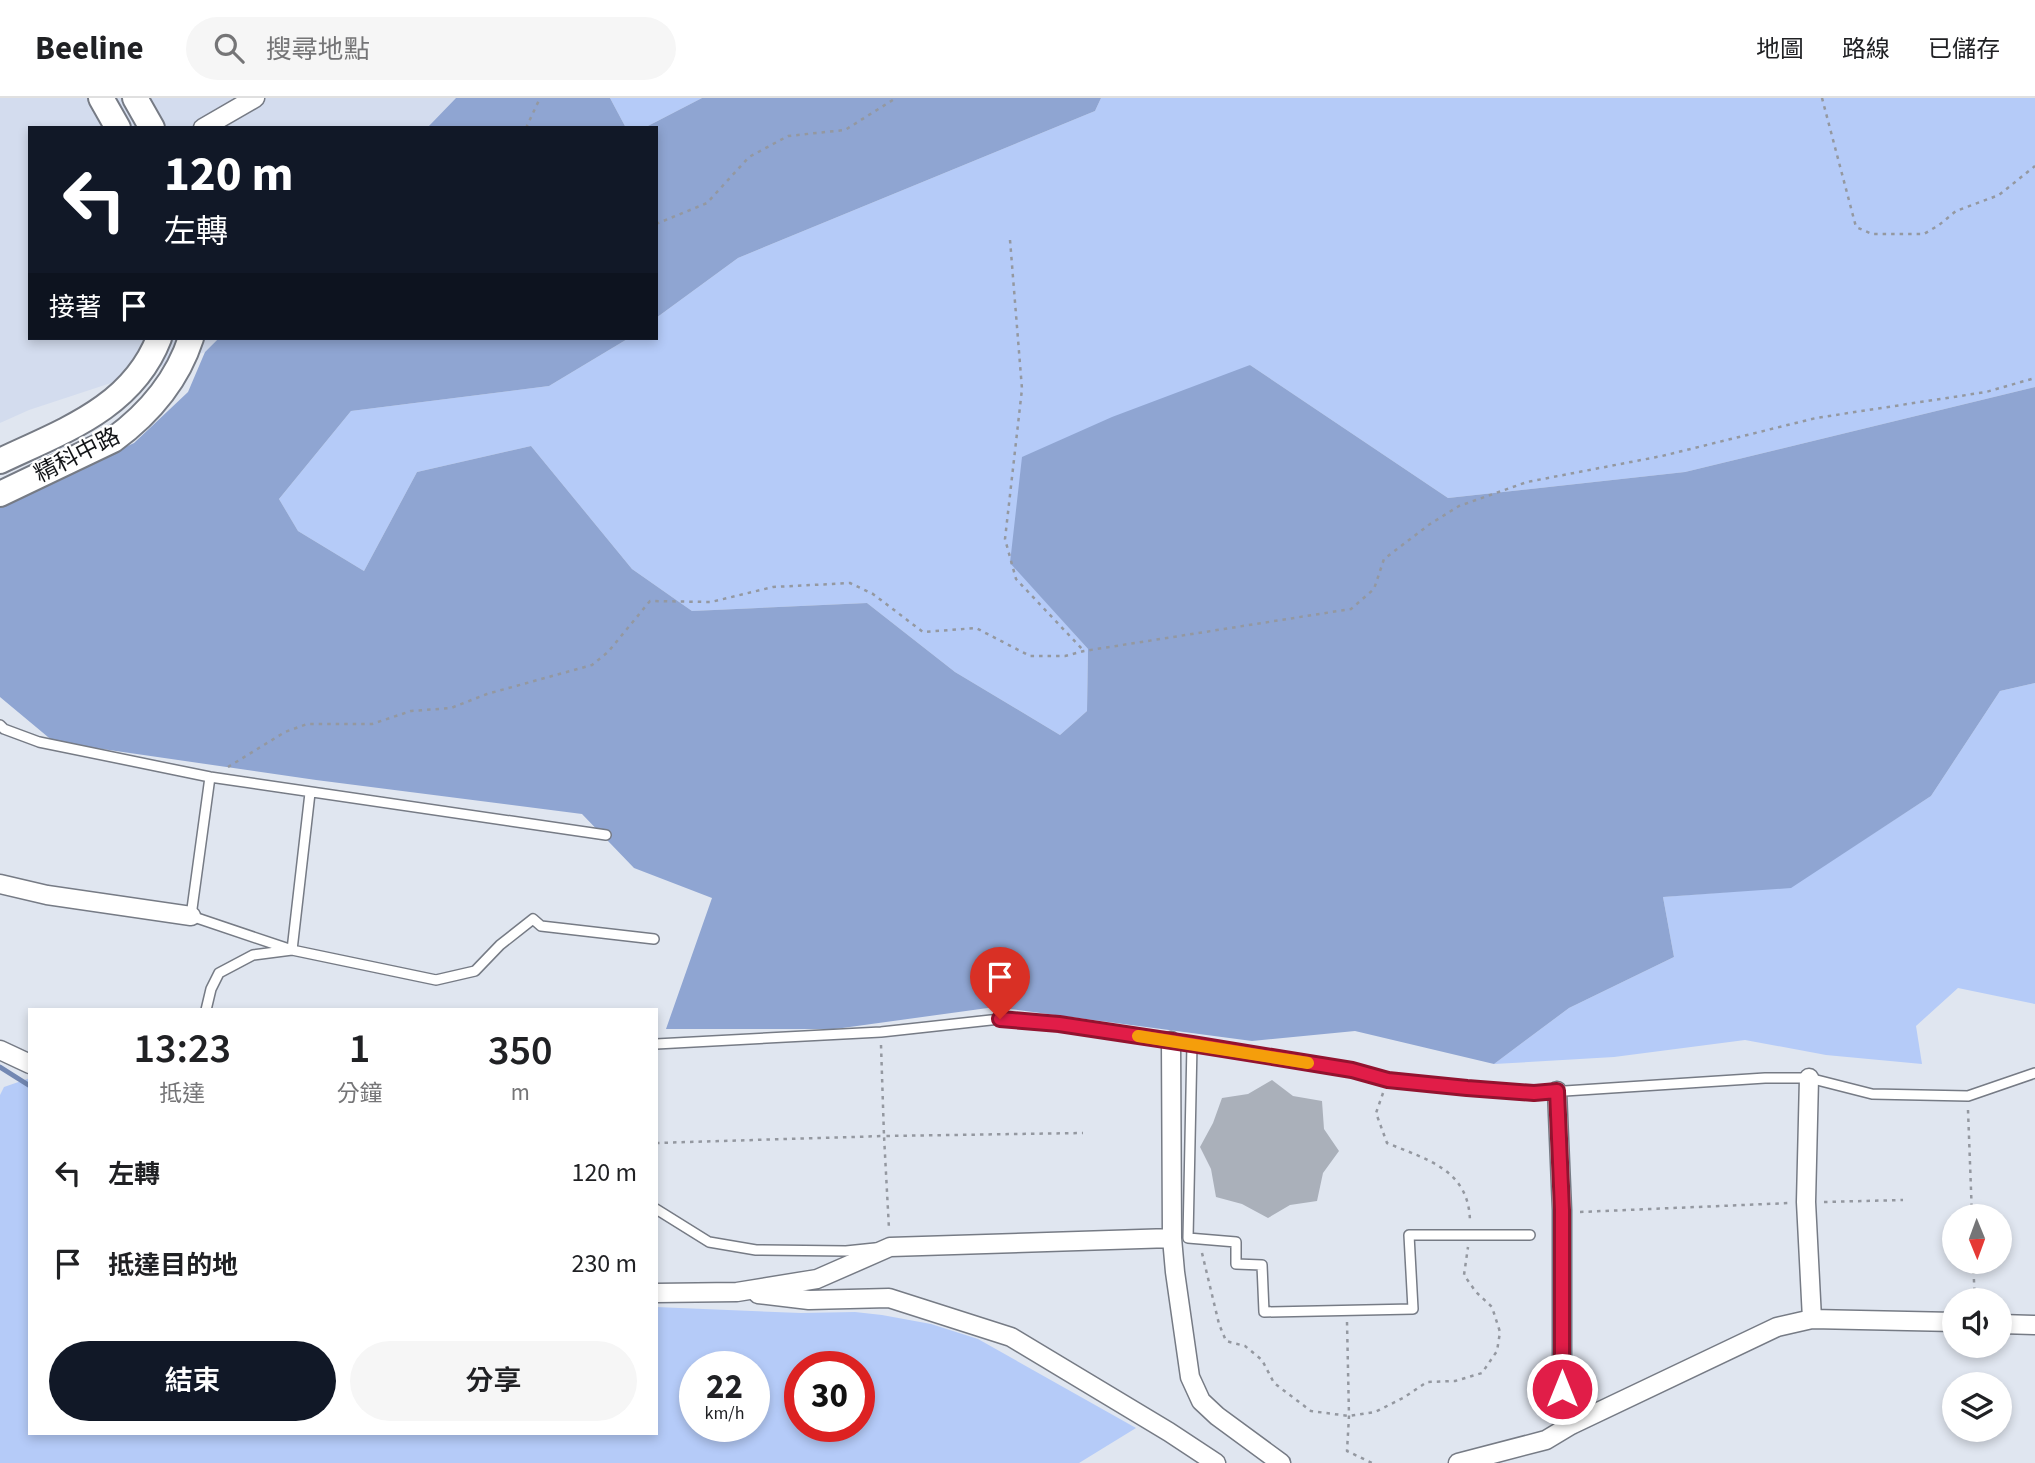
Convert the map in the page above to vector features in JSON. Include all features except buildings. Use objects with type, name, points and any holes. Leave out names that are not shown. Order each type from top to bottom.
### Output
[{"type":"street","points":[[100,98],[117,126]]},
{"type":"street","points":[[135,98],[151,126]]},
{"type":"street","points":[[206,126],[255,98]]},
{"type":"street","name":"精科中路","points":[[0,461],[102,411],[138,376],[158,340]]},
{"type":"street","name":"精科中路","points":[[0,494],[113,440],[130,428],[170,384],[190,340]]},
{"type":"street","points":[[0,884],[47,895],[191,916]]},
{"type":"street","points":[[1171,1041],[1180,1238],[1175,1272],[1190,1377],[1202,1401],[1217,1416],[1281,1463]]},
{"type":"street","points":[[0,1050],[28,1063]]},
{"type":"street","points":[[1809,1078],[1806,1202],[1812,1319]]},
{"type":"street","points":[[1557,1091],[1562,1210],[1562,1389],[1571,1425]]},
{"type":"street","points":[[737,1292],[817,1279],[890,1247],[1180,1238]]},
{"type":"street","points":[[658,1293],[737,1292],[809,1300],[889,1298],[1010,1337],[1216,1463]]},
{"type":"street","points":[[1458,1463],[1546,1440],[1571,1425],[1777,1327],[1812,1319],[1942,1322]]},
{"type":"street","points":[[2012,1324],[2035,1325]]},
{"type":"lane","points":[[0,725],[39,742],[210,778],[606,835]]},
{"type":"lane","points":[[210,778],[191,916],[292,950],[436,980],[475,971],[500,945],[533,919],[541,926],[654,939]]},
{"type":"lane","points":[[292,950],[310,793]]},
{"type":"lane","points":[[206,1008],[211,989],[219,973],[253,955],[292,950]]},
{"type":"lane","points":[[658,1044],[881,1032],[1000,1019],[1059,1024],[1192,1044],[1352,1070],[1388,1080],[1534,1093],[1765,1078],[1809,1078],[1872,1094],[1968,1096],[2035,1073]]},
{"type":"lane","points":[[1192,1044],[1180,1238],[1236,1242],[1236,1264],[1262,1265],[1264,1312],[1413,1309],[1409,1236],[1530,1235]]},
{"type":"lane","points":[[658,1210],[709,1242],[756,1250],[846,1251],[890,1247]]},
{"type":"path","points":[[527,126],[540,98]]},
{"type":"path","points":[[658,223],[707,203],[749,157],[788,135],[845,130],[896,98]]},
{"type":"path","points":[[1822,98],[1856,227],[1872,234],[1924,234],[1956,211],[1998,195],[2035,166]]},
{"type":"path","points":[[1010,240],[1022,389],[1005,539],[1016,579],[1084,650]]},
{"type":"path","points":[[210,778],[285,732],[307,724],[372,724],[411,710],[451,708],[487,694],[592,665],[608,652],[650,601],[711,602],[773,587],[850,583],[873,594],[923,632],[976,628],[1030,656],[1065,656],[1084,650],[1351,609],[1374,589],[1384,559],[1430,524],[1459,506],[1527,482],[1662,456],[1816,418],[1986,392],[2035,378]]},
{"type":"path","points":[[881,1032],[890,1247]]},
{"type":"path","points":[[1180,1238],[1203,1254],[1219,1324],[1226,1341],[1244,1346],[1262,1360],[1274,1383],[1311,1410],[1349,1416],[1375,1412],[1404,1398],[1427,1382],[1455,1381],[1482,1373],[1497,1351],[1500,1332],[1492,1307],[1476,1292],[1464,1275],[1470,1218],[1463,1187],[1441,1166],[1387,1143],[1376,1113],[1388,1080]]},
{"type":"path","points":[[1968,1096],[1972,1204]]},
{"type":"path","points":[[658,1143],[1083,1133]]},
{"type":"path","points":[[1562,1210],[1603,1212],[1903,1200]]},
{"type":"path","points":[[1347,1312],[1347,1451],[1373,1463]]},
{"type":"shaded area","points":[[0,98],[456,98],[429,126],[28,126],[28,340],[217,340],[205,352],[29,410],[0,423]]},
{"type":"shaded area","points":[[456,98],[610,98],[625,126],[429,126]]},
{"type":"shaded area","points":[[610,98],[702,98],[648,126],[625,126]]},
{"type":"shaded area","points":[[702,98],[1101,98],[1095,111],[738,258],[658,317],[658,126],[648,126]]},
{"type":"shaded area","points":[[1101,98],[2035,98],[2035,387],[1685,472],[1448,498],[1250,365],[1011,563],[1088,649],[1087,711],[1060,735],[955,672],[867,603],[692,611],[632,569],[531,446],[417,472],[364,571],[298,531],[279,499],[351,411],[549,386],[626,340],[658,340],[658,317],[738,258],[1095,111]]},
{"type":"shaded area","points":[[217,340],[626,340],[549,386],[351,411],[279,499],[298,531],[364,571],[417,472],[531,446],[632,569],[692,611],[867,603],[955,672],[1060,735],[1087,711],[1088,649],[1010,563],[1022,457],[1112,417],[1250,365],[1448,498],[1685,472],[2035,387],[2035,683],[2000,691],[1931,796],[1791,888],[1663,897],[1674,957],[1569,1008],[1494,1064],[1355,1031],[1252,1041],[995,1007],[835,1029],[666,1029],[712,898],[634,868],[582,814],[316,780],[54,742],[0,697],[0,506],[134,443],[188,392],[205,352]]},
{"type":"shaded area","points":[[2035,683],[2035,1004],[1958,988],[1916,1026],[1922,1064],[1826,1055],[1745,1040],[1614,1057],[1494,1064],[1569,1008],[1674,957],[1663,897],[1791,887],[1931,796],[2000,691]]},
{"type":"shaded area","points":[[28,1079],[28,1435],[658,1435],[658,1307],[801,1313],[855,1312],[931,1324],[978,1339],[1136,1428],[1079,1463],[0,1463],[0,1095],[4,1087]]},
{"type":"waterway","points":[[0,1067],[28,1085]]},
{"type":"slow traffic","points":[[1138,1036],[1308,1063]]},
{"type":"route","points":[[1000,1019],[1059,1024],[1192,1044],[1352,1070],[1388,1080],[1534,1093],[1557,1091],[1562,1210],[1562,1389]]}]
